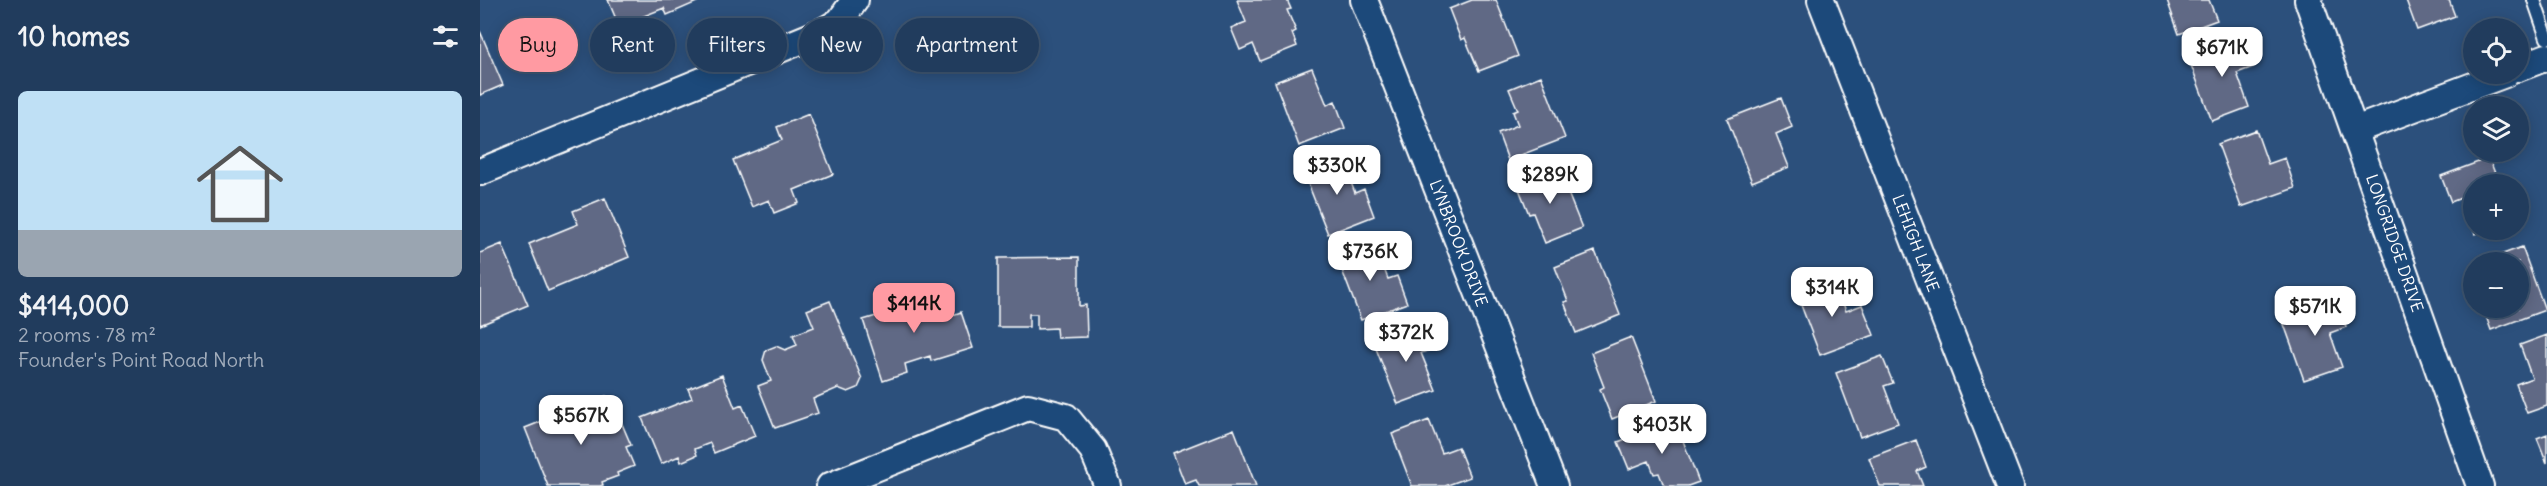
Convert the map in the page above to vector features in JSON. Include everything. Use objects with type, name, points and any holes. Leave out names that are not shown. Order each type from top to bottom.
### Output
[{"type":"street","points":[[480,172],[824,31],[840,21],[855,0]]},
{"type":"street","name":"LYNBROOK DRIVE","points":[[1364,0],[1554,486]]},
{"type":"street","name":"LEHIGH LANE","points":[[1821,0],[2010,486]]},
{"type":"street","name":"LONGRIDGE DRIVE","points":[[2308,0],[2480,486]]},
{"type":"street","points":[[2529,64],[2547,57]]},
{"type":"street","points":[[2355,130],[2478,84]]},
{"type":"street","points":[[830,486],[1028,407],[1066,417],[1093,450],[1108,486]]},
{"type":"lane","points":[[2534,0],[2547,38]]},
{"type":"building","points":[[608,0],[696,0],[697,2],[667,15],[664,8],[639,18],[616,18]]},
{"type":"building","points":[[1237,0],[1287,0],[1291,9],[1287,10],[1296,31],[1292,33],[1297,46],[1260,61],[1253,44],[1240,50],[1231,28],[1246,22]]},
{"type":"building","points":[[1472,0],[1496,0],[1518,56],[1479,71],[1465,38],[1461,40],[1449,9]]},
{"type":"building","points":[[2167,0],[2209,0],[2217,20],[2179,34]]},
{"type":"building","points":[[2406,0],[2449,0],[2455,16],[2417,30]]},
{"type":"building","points":[[480,31],[503,85],[480,95]]},
{"type":"building","points":[[2243,38],[2253,67],[2237,73],[2249,107],[2212,121],[2188,57]]},
{"type":"building","points":[[1312,68],[1327,105],[1335,101],[1345,128],[1299,146],[1275,82]]},
{"type":"building","points":[[1541,76],[1565,138],[1508,160],[1498,133],[1518,125],[1513,112],[1518,110],[1509,89]]},
{"type":"building","points":[[1781,98],[1792,127],[1776,134],[1789,167],[1752,182],[1727,119]]},
{"type":"building","points":[[809,114],[833,174],[794,190],[799,203],[774,213],[769,200],[752,207],[733,160],[782,140],[777,127]]},
{"type":"building","points":[[2256,130],[2268,164],[2285,158],[2295,188],[2241,207],[2218,144]]},
{"type":"building","points":[[1341,156],[1355,193],[1364,189],[1374,216],[1328,234],[1303,171]]},
{"type":"building","points":[[2478,162],[2491,162],[2495,174],[2463,174],[2463,203],[2461,198],[2451,202],[2441,176]]},
{"type":"building","points":[[1558,168],[1582,228],[1545,243],[1533,213],[1529,214],[1517,184]]},
{"type":"building","points":[[605,198],[629,257],[548,291],[529,244],[578,224],[573,211]]},
{"type":"building","points":[[1374,242],[1388,279],[1397,276],[1407,303],[1361,320],[1337,257]]},
{"type":"building","points":[[502,244],[528,305],[480,325],[480,253]]},
{"type":"building","points":[[2522,247],[2524,252],[2508,252]]},
{"type":"building","points":[[1595,251],[1620,315],[1576,333],[1564,302],[1568,301],[1555,267]]},
{"type":"building","points":[[1079,257],[1079,306],[1086,305],[1087,337],[1057,338],[1056,328],[1037,329],[1037,314],[1029,314],[1029,327],[998,327],[998,258]]},
{"type":"building","points":[[2529,266],[2545,310],[2529,316]]},
{"type":"building","points":[[1833,278],[1846,311],[1862,305],[1874,335],[1820,355],[1796,292]]},
{"type":"building","points":[[903,294],[907,308],[943,296],[950,316],[961,312],[973,348],[931,361],[930,356],[905,364],[907,373],[883,381],[863,320],[883,314],[878,302]]},
{"type":"building","points":[[2335,297],[2346,327],[2330,333],[2342,367],[2304,380],[2281,316]]},
{"type":"building","points":[[830,301],[862,379],[858,388],[848,392],[838,388],[813,399],[818,413],[775,428],[758,386],[771,381],[763,360],[766,350],[776,346],[785,350],[797,345],[793,335],[814,327],[807,310]]},
{"type":"building","points":[[2487,318],[2523,318],[2491,330]]},
{"type":"building","points":[[1420,322],[1430,350],[1421,353],[1436,390],[1398,404],[1373,341]]},
{"type":"building","points":[[2547,335],[2547,406],[2527,413],[2516,384],[2532,378],[2520,345]]},
{"type":"building","points":[[1631,337],[1656,401],[1612,419],[1600,389],[1604,387],[1591,353]]},
{"type":"building","points":[[1882,356],[1893,383],[1884,386],[1898,423],[1860,437],[1836,373]]},
{"type":"building","points":[[722,375],[735,408],[742,405],[755,436],[714,453],[710,443],[695,449],[697,455],[681,462],[679,456],[661,464],[642,418],[692,398],[688,389]]},
{"type":"building","points":[[606,396],[615,418],[619,417],[631,445],[626,447],[634,466],[617,473],[618,476],[602,482],[603,485],[600,486],[548,486],[525,428]]},
{"type":"building","points":[[1429,420],[1442,453],[1458,447],[1470,477],[1445,486],[1412,486],[1392,434]]},
{"type":"building","points":[[1675,420],[1699,482],[1688,486],[1664,486],[1659,473],[1654,474],[1649,461],[1629,469],[1618,442]]},
{"type":"building","points":[[1234,429],[1256,486],[1199,486],[1196,480],[1185,484],[1173,453]]},
{"type":"building","points":[[2547,434],[2547,463],[2537,438]]},
{"type":"building","points":[[1916,440],[1926,467],[1917,471],[1923,486],[1880,486],[1869,458]]}]
